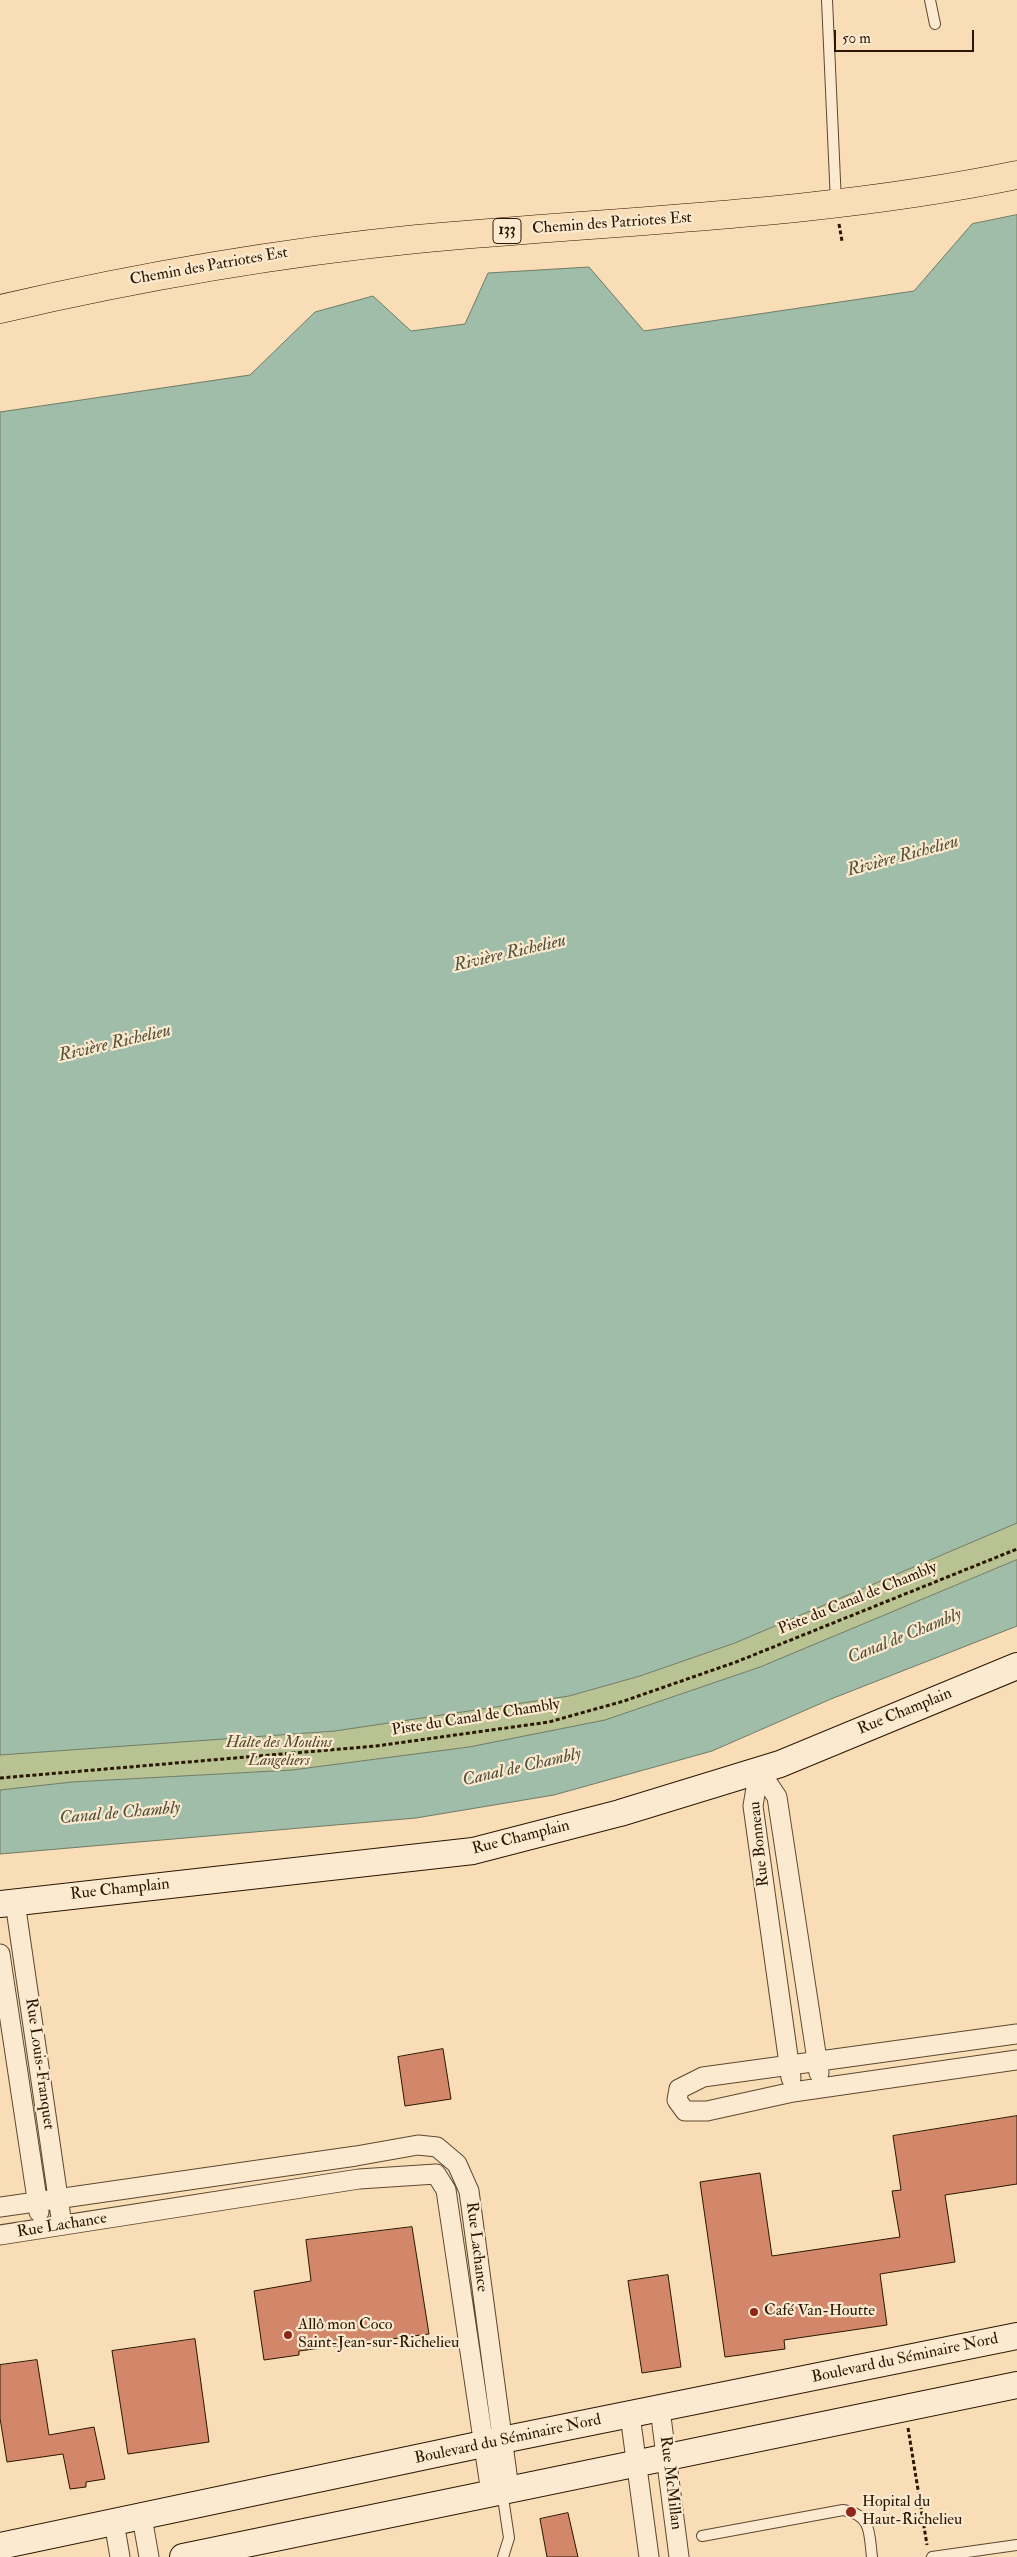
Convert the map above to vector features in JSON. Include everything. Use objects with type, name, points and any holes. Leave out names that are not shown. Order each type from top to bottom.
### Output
[{"type":"main road","name":"Chemin des Patriotes Est","points":[[0,309],[208,266],[326,249],[508,231],[742,215],[910,194],[1017,175]]},
{"type":"main road","name":"Rue Champlain","points":[[8,1903],[473,1850],[620,1813],[780,1764],[1017,1666]]},
{"type":"main road","name":"Boulevard du Séminaire Nord","points":[[0,2546],[1017,2336]]},
{"type":"main road","points":[[183,2557],[635,2462],[1017,2385]]},
{"type":"street","name":"Rue Bonneau","points":[[759,1770],[777,1797],[820,2089]]},
{"type":"street","name":"Rue Bonneau","points":[[759,1770],[753,1806],[792,2092]]},
{"type":"street","name":"Rue Louis-Franquet","points":[[8,1903],[62,2225]]},
{"type":"street","name":"Rue Louis-Franquet","points":[[0,1954],[42,2229]]},
{"type":"street","points":[[1017,2034],[817,2061],[790,2067],[703,2077],[679,2088],[677,2100],[684,2111],[707,2111],[792,2092],[1017,2060]]},
{"type":"street","points":[[922,2047],[927,2073]]},
{"type":"street","name":"Rue Lachance","points":[[0,2207],[58,2197],[356,2156],[418,2145],[437,2147],[457,2164],[469,2191],[481,2359]]},
{"type":"street","name":"Rue Lachance","points":[[437,2147],[436,2174],[446,2190],[481,2359],[500,2490]]},
{"type":"street","points":[[356,2156],[359,2179]]},
{"type":"street","name":"Rue Lachance","points":[[0,2235],[359,2179],[436,2174]]},
{"type":"street","points":[[210,2177],[213,2203]]},
{"type":"street","name":"Rue McMillan","points":[[660,2409],[679,2557]]},
{"type":"street","name":"Rue McMillan","points":[[630,2415],[649,2557]]},
{"type":"street","points":[[142,2517],[149,2557]]},
{"type":"street","points":[[114,2522],[120,2557]]},
{"type":"lane","points":[[827,0],[836,204]]},
{"type":"lane","points":[[930,0],[935,24]]},
{"type":"lane","points":[[500,2490],[509,2538],[503,2557]]},
{"type":"lane","points":[[702,2536],[843,2510],[855,2512],[864,2519],[868,2530],[872,2557]]},
{"type":"lane","points":[[930,2552],[1017,2545]]},
{"type":"path","name":"Piste du Canal de Chambly","points":[[0,1778],[376,1746],[550,1722],[624,1701],[736,1662],[1017,1549]]},
{"type":"path","points":[[905,2408],[930,2552]]},
{"type":"green space","name":"Halte des Moulins Langeliers","points":[[1017,1523],[1017,1560],[760,1667],[605,1720],[469,1747],[292,1770],[72,1782],[0,1790],[0,1755],[335,1731],[569,1696],[640,1676],[735,1643]]},
{"type":"water","name":"Rivière Richelieu","points":[[1017,215],[1017,1523],[735,1643],[640,1676],[569,1696],[335,1731],[0,1755],[0,412],[250,375],[315,312],[373,296],[411,331],[465,324],[488,273],[589,267],[644,331],[914,291],[972,224]]},
{"type":"water","name":"Canal de Chambly","points":[[1017,1560],[1017,1626],[831,1699],[712,1751],[554,1795],[416,1818],[0,1854],[0,1790],[72,1782],[292,1770],[469,1747],[605,1720],[760,1667]]},
{"type":"building","points":[[443,2049],[451,2099],[405,2106],[398,2057]]},
{"type":"building","points":[[1017,2116],[1017,2184],[945,2195],[955,2262],[880,2274],[887,2325],[784,2340],[785,2349],[725,2357],[700,2182],[760,2173],[772,2256],[900,2237],[892,2191],[901,2190],[893,2136]]},
{"type":"building","points":[[412,2227],[429,2334],[299,2351],[299,2355],[264,2360],[254,2291],[311,2281],[306,2240]]},
{"type":"building","points":[[668,2275],[681,2367],[642,2373],[628,2281]]},
{"type":"building","points":[[195,2339],[209,2442],[128,2454],[112,2351]]},
{"type":"building","points":[[37,2360],[49,2435],[94,2427],[105,2479],[86,2482],[86,2487],[70,2489],[63,2454],[7,2462],[0,2418],[0,2365]]},
{"type":"building","points":[[568,2513],[578,2557],[547,2557],[540,2519]]},
{"type":"place","name":"Café Van-Houtte","points":[[754,2312]]},
{"type":"place","name":"Allô mon Coco Saint-Jean-sur-Richelieu","points":[[288,2335]]},
{"type":"place","name":"Hopital du Haut-Richelieu","points":[[851,2512]]}]
